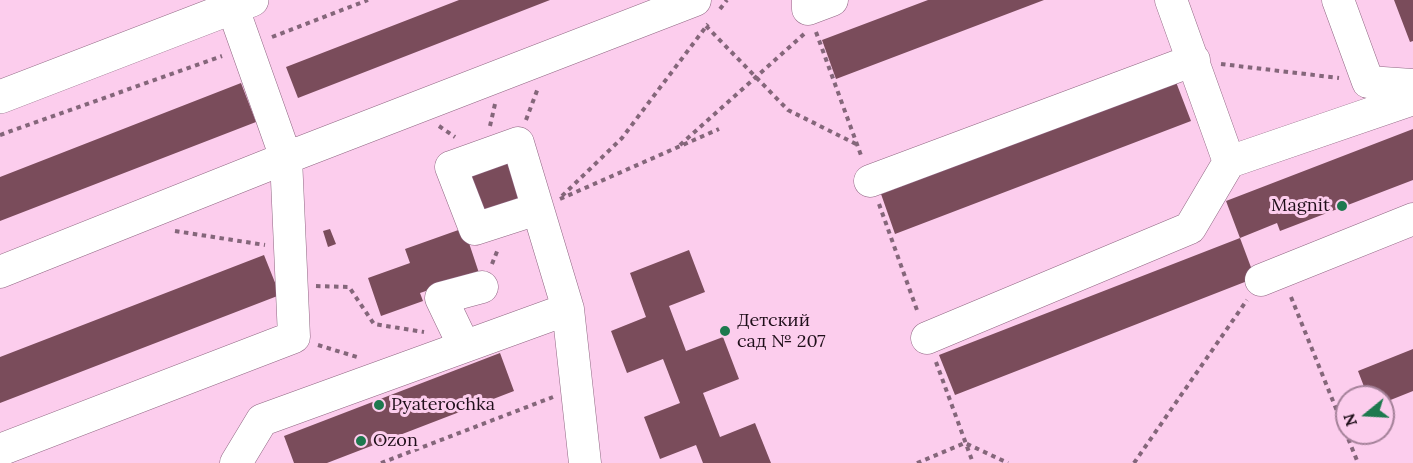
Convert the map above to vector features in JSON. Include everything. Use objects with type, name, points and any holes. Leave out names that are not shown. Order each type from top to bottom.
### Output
[{"type":"main road","points":[[0,97],[238,2]]},
{"type":"lane","points":[[1171,0],[1230,162]]},
{"type":"lane","points":[[1338,0],[1368,82],[1413,85]]},
{"type":"lane","points":[[0,450],[294,337],[285,158],[247,47],[238,2]]},
{"type":"lane","points":[[0,272],[285,158],[550,56],[696,10]]},
{"type":"lane","points":[[870,181],[1194,60]]},
{"type":"lane","points":[[927,338],[1190,228],[1230,162],[1413,99]]},
{"type":"lane","points":[[537,209],[475,229],[451,167],[518,143],[568,309],[585,463]]},
{"type":"lane","points":[[1271,276],[1413,219]]},
{"type":"lane","points":[[464,346],[441,298],[482,287]]},
{"type":"lane","points":[[236,463],[262,420],[568,309]]},
{"type":"path","points":[[0,135],[247,47],[368,0]]},
{"type":"path","points":[[719,129],[557,200],[622,138],[696,10],[727,0]]},
{"type":"path","points":[[677,147],[757,76],[815,9]]},
{"type":"path","points":[[815,9],[857,144],[973,463]]},
{"type":"path","points":[[696,10],[788,110],[857,144]]},
{"type":"path","points":[[518,143],[550,56]]},
{"type":"path","points":[[1194,60],[1368,82]]},
{"type":"path","points":[[414,108],[483,156],[503,74]]},
{"type":"path","points":[[168,230],[290,249]]},
{"type":"path","points":[[1134,463],[1271,276],[1358,463]]},
{"type":"path","points":[[292,285],[349,287],[374,324],[426,332]]},
{"type":"path","points":[[294,337],[399,370]]},
{"type":"path","points":[[381,463],[576,388]]},
{"type":"path","points":[[917,463],[965,443],[1008,463]]},
{"type":"building","points":[[459,0],[550,0],[298,98],[286,67]]},
{"type":"building","points":[[928,0],[1044,0],[836,79],[822,40]]},
{"type":"building","points":[[1394,0],[1413,0],[1413,41],[1410,42]]},
{"type":"building","points":[[1176,82],[1191,121],[895,234],[881,194]]},
{"type":"building","points":[[241,83],[256,122],[0,221],[0,177]]},
{"type":"building","points":[[1413,129],[1413,180],[1280,231],[1277,223],[1240,238],[1226,201]]},
{"type":"building","points":[[510,162],[525,204],[483,219],[468,176]]},
{"type":"building","points":[[464,228],[479,273],[420,293],[423,301],[381,316],[368,278],[410,263],[405,249]]},
{"type":"building","points":[[330,229],[336,244],[328,247],[323,231]]},
{"type":"building","points":[[1240,238],[1255,278],[955,395],[939,355]]},
{"type":"building","points":[[689,250],[705,292],[669,306],[686,351],[723,337],[739,379],[703,393],[720,437],[755,423],[771,463],[703,463],[696,445],[660,459],[644,417],[680,403],[663,359],[627,373],[611,331],[646,317],[630,273]]},
{"type":"building","points":[[264,255],[280,295],[0,403],[0,357]]},
{"type":"building","points":[[1413,349],[1413,391],[1395,398],[1395,385],[1363,385],[1358,371]]},
{"type":"building","points":[[500,353],[514,391],[327,463],[294,463],[284,436]]},
{"type":"place","name":"Magnit","points":[[1342,206]]},
{"type":"place","name":"Детский сад № 207","points":[[725,331]]},
{"type":"place","name":"Pyaterochka","points":[[379,405]]},
{"type":"place","name":"Ozon","points":[[361,441]]}]
